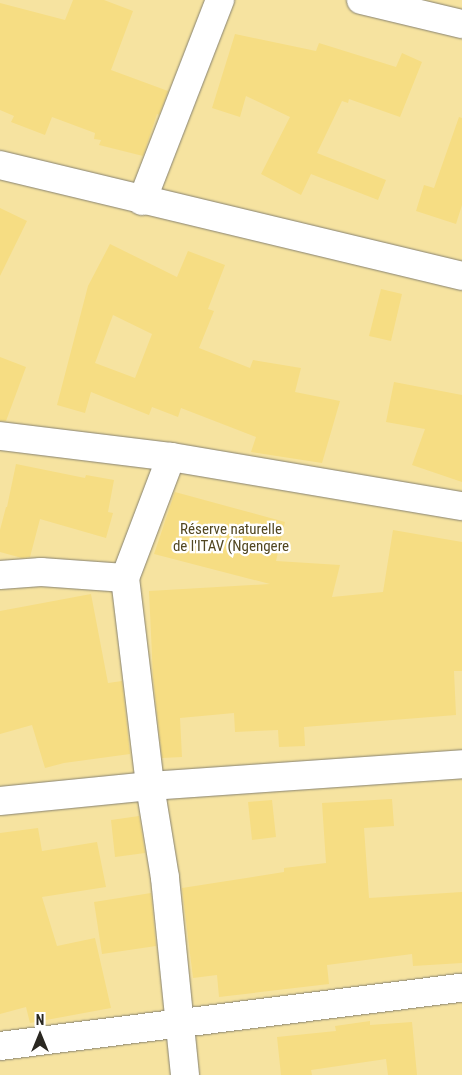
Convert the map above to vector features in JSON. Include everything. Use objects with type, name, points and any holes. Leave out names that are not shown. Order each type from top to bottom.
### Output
[{"type":"street","points":[[142,201],[220,0]]},
{"type":"street","points":[[361,0],[462,24]]},
{"type":"street","points":[[0,166],[462,276]]},
{"type":"street","points":[[0,436],[171,457],[462,506]]},
{"type":"street","points":[[171,457],[126,578],[150,786],[164,878],[181,1023],[185,1075]]},
{"type":"street","points":[[0,575],[41,572],[126,578]]},
{"type":"street","points":[[0,801],[150,786],[462,764]]},
{"type":"street","points":[[0,1046],[462,988]]},
{"type":"green space","name":"Réserve naturelle de l'ITAV (Ngengere","points":[[0,0],[462,0],[462,1075],[0,1075]]},
{"type":"building","points":[[73,0],[104,0],[133,11],[111,70],[168,91],[159,115],[157,114],[143,156],[99,145],[101,140],[94,139],[95,133],[52,117],[45,135],[11,122],[14,116],[0,110],[0,3],[65,20]]},
{"type":"building","points":[[235,34],[316,51],[319,43],[396,67],[402,53],[422,62],[400,117],[349,99],[348,103],[342,101],[317,153],[386,180],[378,200],[311,174],[301,195],[261,174],[290,117],[246,96],[240,117],[212,108]]},
{"type":"building","points":[[459,117],[462,118],[462,205],[456,224],[416,211],[424,185],[434,188]]},
{"type":"building","points":[[0,208],[27,221],[0,276]]},
{"type":"building","points":[[110,244],[177,277],[188,251],[225,265],[208,309],[214,311],[199,348],[250,368],[253,360],[301,368],[295,392],[340,401],[322,463],[251,452],[256,437],[181,408],[178,417],[152,407],[149,415],[91,392],[85,413],[57,405],[88,286]],"holes":[[[113,315],[152,334],[135,378],[95,363]]]},
{"type":"building","points":[[381,289],[402,294],[391,341],[369,336]]},
{"type":"building","points":[[0,357],[26,367],[6,421],[0,421]]},
{"type":"building","points":[[394,382],[462,395],[462,482],[412,465],[425,429],[386,422]]},
{"type":"building","points":[[16,464],[85,478],[86,475],[114,480],[108,512],[113,513],[106,538],[40,519],[30,557],[22,558],[0,552],[0,530]]},
{"type":"building","points":[[175,492],[285,522],[276,561],[340,565],[332,597],[383,592],[393,530],[462,542],[462,671],[454,671],[456,715],[304,727],[305,746],[279,747],[278,730],[235,732],[234,713],[180,718],[182,757],[162,758],[153,677],[149,591],[270,584],[154,554]]},
{"type":"building","points":[[91,594],[108,683],[122,681],[130,754],[64,763],[45,768],[32,725],[0,734],[0,611]]},
{"type":"building","points":[[392,799],[394,826],[364,828],[369,898],[462,892],[462,963],[413,966],[412,954],[327,965],[329,984],[219,997],[217,975],[193,978],[182,888],[284,872],[284,868],[326,863],[322,803]]},
{"type":"building","points":[[272,800],[276,837],[252,840],[248,802]]},
{"type":"building","points":[[139,816],[145,853],[115,857],[111,820]]},
{"type":"building","points":[[38,828],[42,851],[97,842],[106,887],[42,897],[57,946],[95,938],[111,1008],[30,1023],[26,1007],[0,1014],[0,833]]},
{"type":"building","points":[[151,893],[156,946],[102,954],[94,902]]},
{"type":"building","points":[[370,1021],[370,1025],[412,1022],[417,1075],[388,1075],[386,1059],[311,1070],[312,1075],[281,1075],[277,1037],[336,1031],[335,1026]]}]
